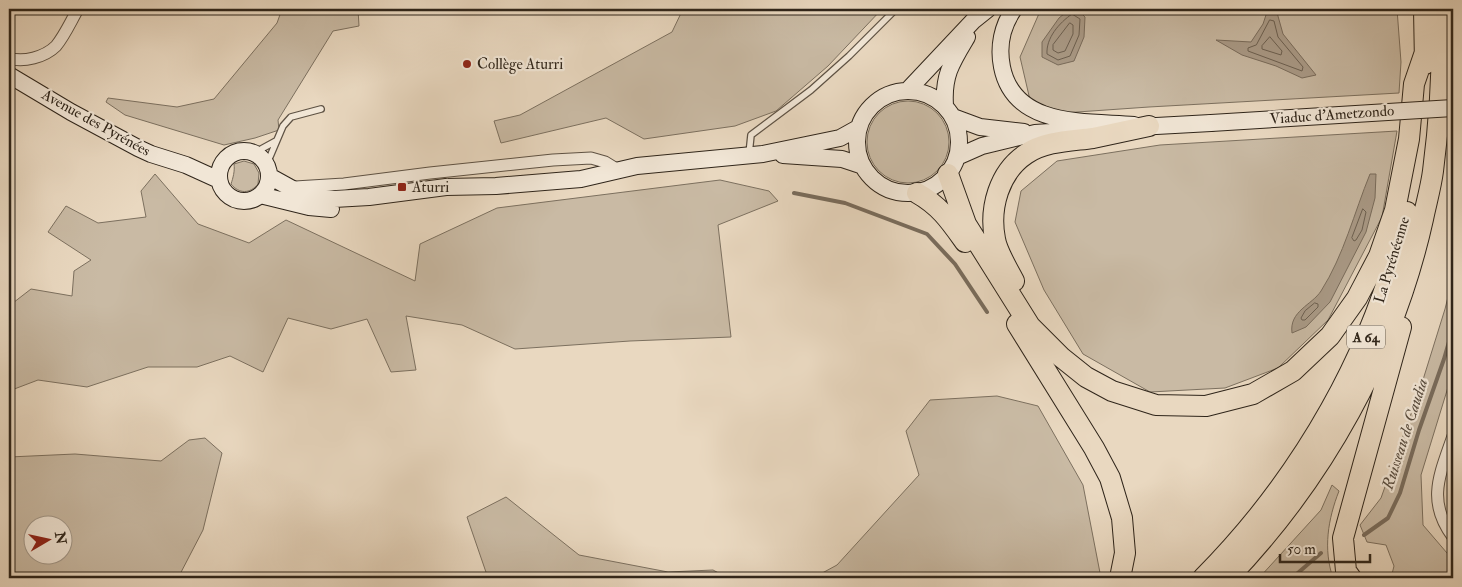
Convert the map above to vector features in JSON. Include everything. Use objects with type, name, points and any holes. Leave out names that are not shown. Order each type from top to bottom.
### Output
[{"type":"highway","name":"La Pyrénéenne","points":[[1203,578],[1251,526],[1307,451],[1329,415],[1354,367],[1380,302],[1396,256],[1407,213],[1421,132],[1425,52],[1424,9]]},
{"type":"highway","name":"La Pyrénéenne","points":[[1228,578],[1299,494],[1330,447],[1370,371],[1387,333],[1416,249],[1433,173],[1440,104],[1443,45],[1442,9]]},
{"type":"highway","points":[[953,166],[966,224],[1030,326],[1061,357],[1086,377],[1112,391],[1156,405],[1206,406],[1253,394],[1293,371],[1330,336],[1357,298],[1379,256],[1395,210],[1409,139],[1414,84],[1425,52]]},
{"type":"highway","points":[[1061,357],[1022,300],[995,240],[993,214],[997,195],[1006,173],[1026,154],[1050,144],[1092,138],[1149,126]]},
{"type":"highway","points":[[917,193],[932,202],[946,215],[972,251],[1106,470],[1122,518],[1125,553],[1120,578]]},
{"type":"highway","points":[[1351,578],[1346,571],[1343,538],[1416,275],[1416,249]]},
{"type":"main road","points":[[908,90],[973,21],[988,9]]},
{"type":"main road","points":[[1014,9],[1008,17],[1001,39],[1000,58],[1004,79],[1018,100],[1040,113],[1063,120],[1149,126]]},
{"type":"main road","points":[[953,166],[959,137],[944,92],[947,72],[970,32],[973,21]]},
{"type":"main road","name":"Avenue des Pyrénées","points":[[9,75],[71,112],[138,148],[186,165],[219,180]]},
{"type":"main road","points":[[1035,134],[980,127],[949,111],[928,95],[908,90],[892,93],[877,100],[866,113],[858,128],[857,147],[863,166],[872,179],[885,188],[901,193],[917,193],[934,186],[953,166],[982,146],[1035,134],[1149,126]]},
{"type":"main road","name":"Viaduc d'Ametzondo","points":[[1149,126],[1453,108]]},
{"type":"main road","points":[[268,171],[267,184],[260,195],[244,201],[236,200],[225,192],[219,180],[224,160],[230,155],[246,151],[260,157],[268,171],[298,192],[334,199],[369,197],[446,187],[496,186],[581,179],[656,163],[756,155],[840,138],[858,128]]},
{"type":"main road","points":[[756,155],[842,159],[863,166]]},
{"type":"main road","name":"Avenue des Pyrénées","points":[[186,165],[224,160]]},
{"type":"main road","points":[[260,195],[309,207],[353,209],[466,195],[496,186]]},
{"type":"street","points":[[9,58],[25,60],[47,52],[55,46],[78,9]]},
{"type":"street","points":[[289,187],[344,184],[553,160],[591,158],[605,162],[618,170]]},
{"type":"street","points":[[1453,436],[1440,475],[1437,493],[1439,512],[1453,537]]},
{"type":"lane","points":[[756,155],[750,135],[811,90],[849,56],[896,9]]},
{"type":"lane","points":[[268,171],[276,141],[283,126],[291,117],[321,109]]},
{"type":"lane","points":[[254,153],[276,141]]},
{"type":"shaded area","points":[[282,9],[358,9],[359,26],[333,31],[278,120],[279,130],[224,145],[125,115],[106,102],[108,98],[177,107],[214,99],[277,23]]},
{"type":"shaded area","points":[[683,9],[882,9],[828,66],[776,111],[735,126],[644,139],[606,118],[501,143],[494,121],[520,115],[672,32]]},
{"type":"shaded area","points":[[1041,9],[1397,9],[1401,62],[1399,93],[1063,113],[1030,100],[1020,57]]},
{"type":"shaded area","points":[[908,101],[924,104],[937,113],[946,126],[949,142],[946,158],[937,171],[924,180],[908,183],[892,180],[879,171],[870,158],[867,142],[870,126],[879,113],[892,104]]},
{"type":"shaded area","points":[[1397,131],[1382,217],[1328,320],[1278,368],[1225,388],[1150,392],[1083,354],[1044,290],[1015,222],[1021,191],[1057,161],[1160,145]]},
{"type":"shaded area","points":[[244,161],[254,164],[259,173],[258,184],[252,190],[244,192],[237,190],[231,184],[234,164]]},
{"type":"shaded area","points":[[155,174],[198,224],[249,243],[286,220],[415,281],[420,244],[497,208],[720,180],[769,191],[778,201],[718,225],[731,337],[630,341],[515,349],[462,325],[406,316],[416,370],[391,372],[367,319],[331,329],[288,318],[263,372],[230,356],[197,367],[148,367],[87,387],[38,380],[9,391],[9,306],[31,289],[72,296],[74,271],[91,260],[48,232],[66,206],[98,223],[146,217],[141,191]]},
{"type":"shaded area","points":[[1453,277],[1453,371],[1421,475],[1423,525],[1453,560],[1453,578],[1391,578],[1394,566],[1386,545],[1367,542],[1360,525],[1381,498],[1422,383]]},
{"type":"shaded area","points":[[997,396],[1038,406],[1083,485],[1101,578],[813,578],[837,565],[919,475],[906,431],[930,400]]},
{"type":"shaded area","points":[[205,438],[222,453],[203,530],[178,578],[9,578],[9,457],[75,454],[161,461],[189,440]]},
{"type":"shaded area","points":[[1332,485],[1339,491],[1332,512],[1328,534],[1328,556],[1333,578],[1259,578],[1321,510]]},
{"type":"shaded area","points":[[506,497],[579,555],[668,572],[713,570],[728,578],[488,578],[467,517]]},
{"type":"water","points":[[1070,9],[1080,12],[1085,17],[1084,37],[1074,61],[1058,65],[1042,57],[1042,42],[1059,18]]},
{"type":"water","points":[[1268,9],[1276,9],[1283,34],[1316,75],[1302,78],[1276,66],[1242,55],[1216,40],[1251,42],[1263,24]]},
{"type":"water","points":[[1370,174],[1376,174],[1375,198],[1366,232],[1330,302],[1306,327],[1292,333],[1292,325],[1297,314],[1321,291],[1336,263]]},
{"type":"waterway","points":[[794,193],[845,203],[927,234],[955,264],[987,312]]},
{"type":"waterway","name":"Ruisseau de Caudia","points":[[1364,535],[1388,518],[1400,493],[1453,328]]},
{"type":"waterway","name":"Ruisseau de Caudia","points":[[1292,578],[1321,553]]},
{"type":"place","name":"Collège Aturri","points":[[467,64]]},
{"type":"place","name":"Aturri","points":[[402,187]]}]
